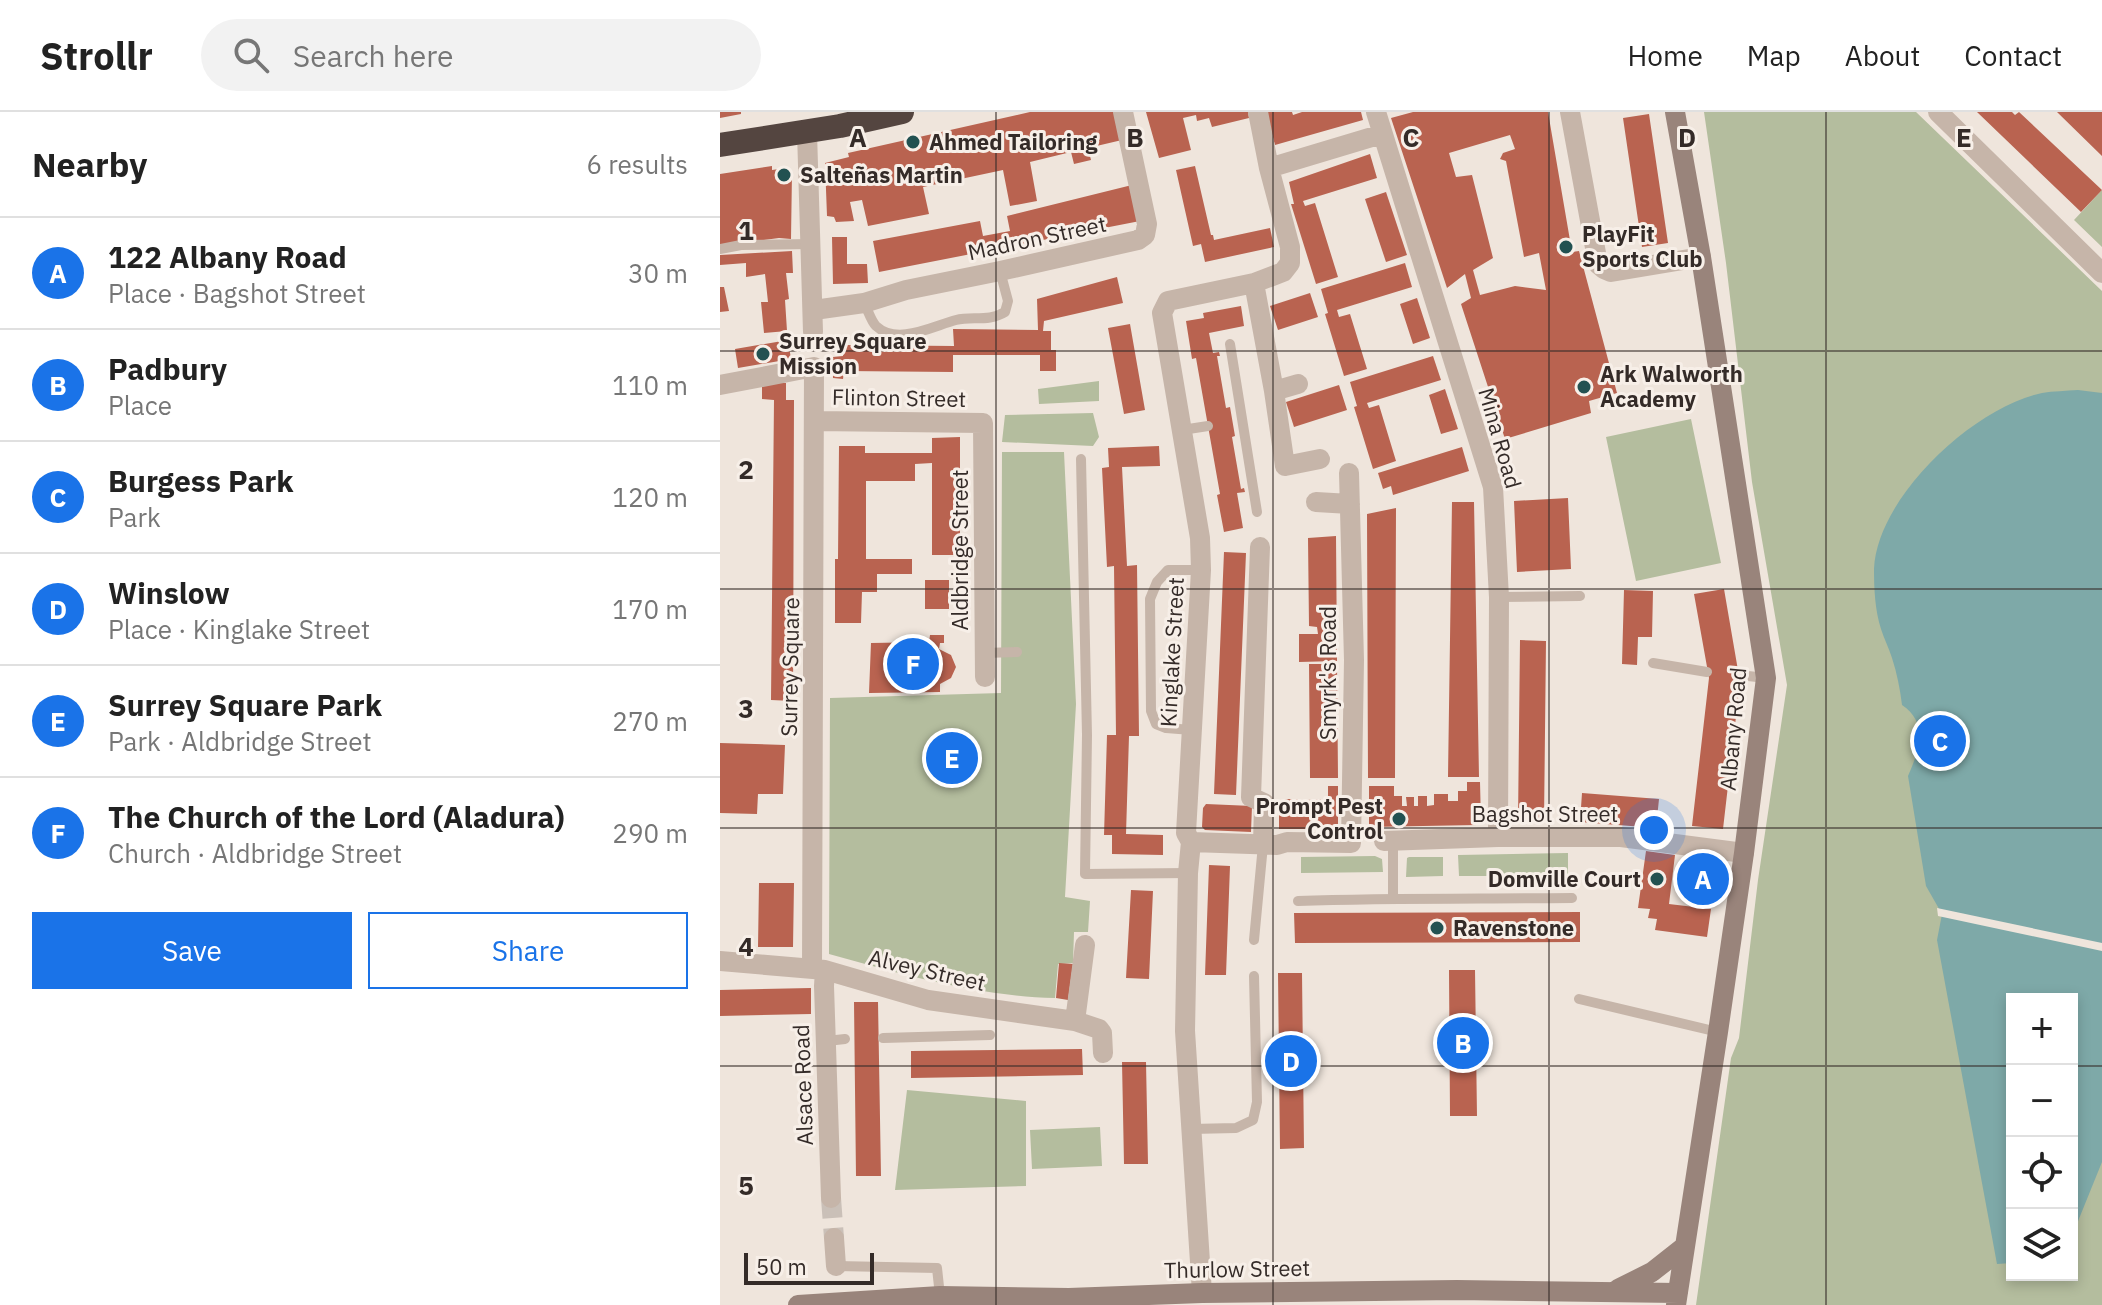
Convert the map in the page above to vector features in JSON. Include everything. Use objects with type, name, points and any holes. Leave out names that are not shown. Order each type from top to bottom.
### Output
[{"type":"highway","points":[[720,145],[814,124],[902,112]]},
{"type":"main road","name":"Albany Road","points":[[1675,112],[1701,257],[1766,678],[1744,853],[1677,1299]]},
{"type":"main road","points":[[1614,1297],[1685,1246]]},
{"type":"main road","name":"Thurlow Street","points":[[798,1305],[940,1296],[1070,1301],[1202,1293],[1442,1290],[1677,1299]]},
{"type":"street","name":"Madron Street","points":[[814,310],[864,303],[906,290],[1138,240],[1145,235],[1147,224],[1123,112]]},
{"type":"street","name":"Mina Road","points":[[1376,112],[1493,487],[1499,597],[1498,837]]},
{"type":"street","points":[[1570,112],[1598,264],[1611,272],[1701,257]]},
{"type":"street","points":[[1938,112],[2102,273]]},
{"type":"street","name":"Kinglake Street","points":[[1202,1293],[1185,1031],[1191,842],[1186,833],[1201,570],[1200,538],[1162,313],[1168,301],[1254,283],[1283,272],[1290,263],[1290,247],[1260,120]]},
{"type":"street","points":[[813,332],[814,124]]},
{"type":"street","points":[[1269,168],[1382,134]]},
{"type":"street","points":[[1254,283],[1285,466],[1320,459]]},
{"type":"street","name":"Surrey Square","points":[[720,385],[814,367],[819,970]]},
{"type":"street","points":[[1274,391],[1298,384]]},
{"type":"street","name":"Flinton Street","points":[[815,421],[983,423]]},
{"type":"street","name":"Aldbridge Street","points":[[983,423],[985,677]]},
{"type":"street","name":"Smyrk's Road","points":[[1263,845],[1287,842],[1351,843],[1354,660],[1349,473]]},
{"type":"street","points":[[1316,502],[1350,504]]},
{"type":"street","points":[[1191,842],[1263,845],[1264,803],[1251,797],[1260,547]]},
{"type":"street","name":"Bagshot Street","points":[[1389,841],[1621,837],[1744,853]]},
{"type":"street","points":[[1085,945],[1075,1021],[1099,1029],[1103,1053]]},
{"type":"street","name":"Alvey Street","points":[[720,961],[819,970],[928,1000],[1075,1021]]},
{"type":"street","name":"Alsace Road","points":[[819,970],[836,1040],[831,1198]]},
{"type":"street","points":[[834,1238],[836,1266]]},
{"type":"lane","points":[[720,249],[741,245],[812,244]]},
{"type":"lane","points":[[864,303],[876,325],[895,335],[958,319],[996,318],[1005,312],[1008,301],[1000,271]]},
{"type":"lane","points":[[1230,344],[1237,421],[1257,512]]},
{"type":"lane","points":[[1182,430],[1208,426]]},
{"type":"lane","points":[[1081,459],[1087,735],[1085,874],[1188,873]]},
{"type":"lane","points":[[1192,730],[1156,724],[1151,711],[1150,599],[1157,582],[1168,570],[1201,570]]},
{"type":"lane","points":[[1499,597],[1580,596]]},
{"type":"lane","points":[[985,653],[1017,652]]},
{"type":"lane","points":[[1653,663],[1707,672]]},
{"type":"lane","points":[[1739,675],[1766,678]]},
{"type":"lane","name":"Bagshot Street","points":[[1389,841],[1393,898]]},
{"type":"lane","points":[[1254,940],[1263,845]]},
{"type":"lane","points":[[1298,901],[1572,898]]},
{"type":"lane","points":[[1191,1129],[1236,1128],[1253,1120],[1257,1102],[1254,976]]},
{"type":"lane","points":[[1579,999],[1718,1032]]},
{"type":"lane","points":[[883,1038],[990,1035]]},
{"type":"lane","points":[[836,1266],[937,1268],[940,1296]]},
{"type":"green space","points":[[1704,112],[1916,112],[2102,291],[2102,1305],[1696,1305],[1731,1058],[1739,1038],[1758,880],[1787,685],[1752,482]]},
{"type":"green space","points":[[2102,190],[2102,247],[2074,220]]},
{"type":"green space","points":[[1099,381],[1099,401],[1039,404],[1038,389]]},
{"type":"green space","points":[[1093,413],[1099,437],[1093,446],[1002,442],[1005,415]]},
{"type":"green space","points":[[1691,419],[1721,563],[1636,581],[1606,437]]},
{"type":"green space","points":[[1002,452],[1064,452],[1076,704],[1065,897],[1090,901],[1088,932],[1074,932],[1073,963],[1058,964],[1055,998],[969,989],[829,954],[830,698],[1001,693]]},
{"type":"green space","points":[[1568,853],[1568,876],[1459,876],[1458,855]]},
{"type":"green space","points":[[1375,856],[1382,859],[1383,872],[1301,873],[1301,857]]},
{"type":"green space","points":[[1409,857],[1443,857],[1443,876],[1406,877]]},
{"type":"green space","points":[[907,1090],[1026,1101],[1026,1186],[895,1190]]},
{"type":"green space","points":[[1100,1127],[1102,1166],[1032,1169],[1030,1130]]},
{"type":"water","points":[[2078,390],[2102,393],[2102,1162],[2078,1221],[2078,993],[2006,993],[2006,1263],[1997,1264],[1937,940],[1942,914],[1926,886],[1908,776],[1916,757],[1919,729],[1916,720],[1902,705],[1891,654],[1877,614],[1874,569],[1879,541],[1892,513],[1934,459],[1987,416],[2042,393]]},
{"type":"pier","points":[[1937,908],[2102,943],[2102,951],[1938,916]]},
{"type":"building","points":[[720,112],[741,112],[741,114],[720,118]]},
{"type":"building","points":[[1030,112],[1115,112],[1122,140],[1088,148],[1091,160],[1074,164],[1071,152],[1030,162],[1037,201],[1010,206],[1003,170],[923,187],[929,214],[868,226],[862,200],[850,202],[854,221],[836,222],[834,217],[827,216],[825,163],[849,157],[848,153]]},
{"type":"building","points":[[1146,112],[1248,112],[1249,118],[1212,127],[1209,118],[1197,121],[1196,115],[1183,118],[1191,150],[1159,158]]},
{"type":"building","points":[[1266,112],[1292,112],[1293,115],[1302,112],[1361,112],[1363,120],[1275,145]]},
{"type":"building","points":[[1413,112],[1548,112],[1572,252],[1579,251],[1617,393],[1589,401],[1591,413],[1505,439],[1461,304],[1471,298],[1465,274],[1447,288],[1391,118]],"holes":[[[1510,135],[1515,149],[1503,153],[1500,159],[1506,161],[1524,257],[1539,253],[1546,290],[1515,286],[1480,295],[1473,270],[1493,258],[1472,175],[1456,177],[1449,153]]]},
{"type":"building","points":[[1977,112],[2012,112],[2015,115],[2019,112],[2102,190],[2081,212]]},
{"type":"building","points":[[2057,112],[2102,112],[2102,156]]},
{"type":"building","points":[[1649,114],[1668,243],[1642,247],[1623,118]]},
{"type":"building","points":[[1370,154],[1377,178],[1303,201],[1305,206],[1315,203],[1338,277],[1316,284],[1291,204],[1294,204],[1289,182]]},
{"type":"building","points":[[772,166],[772,170],[787,168],[792,172],[791,239],[720,246],[720,174]]},
{"type":"building","points":[[1195,166],[1214,240],[1270,228],[1274,247],[1205,262],[1201,244],[1193,246],[1176,170]]},
{"type":"building","points":[[1132,185],[1140,221],[879,272],[873,241],[980,221],[983,236],[1010,231],[1007,216]]},
{"type":"building","points":[[1386,192],[1407,255],[1386,262],[1365,199]]},
{"type":"building","points":[[832,237],[847,237],[847,264],[867,264],[868,283],[833,284]]},
{"type":"building","points":[[792,251],[793,273],[786,273],[789,299],[785,300],[787,331],[764,333],[761,302],[768,302],[765,274],[746,277],[746,263],[720,265],[720,255]]},
{"type":"building","points":[[1405,263],[1412,287],[1337,310],[1339,317],[1350,314],[1367,369],[1344,376],[1325,314],[1328,313],[1321,289]]},
{"type":"building","points":[[1117,277],[1123,303],[1044,321],[1043,331],[1051,331],[1051,350],[1056,350],[1056,371],[1040,371],[1040,355],[953,355],[953,372],[844,371],[843,379],[833,378],[833,357],[843,356],[844,345],[954,346],[953,329],[1038,330],[1037,299]]},
{"type":"building","points":[[720,287],[724,287],[729,311],[720,312]]},
{"type":"building","points":[[1310,293],[1318,317],[1278,330],[1270,306]]},
{"type":"building","points":[[1417,298],[1430,338],[1413,344],[1400,304]]},
{"type":"building","points":[[1241,306],[1244,326],[1209,333],[1213,353],[1219,352],[1220,356],[1217,356],[1226,408],[1230,407],[1241,489],[1244,488],[1245,492],[1237,493],[1243,528],[1224,532],[1196,358],[1192,359],[1186,321],[1204,318],[1203,313]]},
{"type":"building","points":[[1130,324],[1145,410],[1124,414],[1108,328]]},
{"type":"building","name":"Surrey Square Mission","points":[[788,340],[791,359],[738,368],[735,349]]},
{"type":"building","points":[[1433,356],[1441,380],[1367,403],[1369,408],[1379,405],[1396,461],[1373,469],[1354,407],[1357,406],[1350,382]]},
{"type":"building","points":[[762,383],[786,383],[786,400],[794,400],[793,701],[771,700],[774,400],[762,399]]},
{"type":"building","points":[[1339,385],[1347,410],[1294,427],[1286,402]]},
{"type":"building","points":[[1445,389],[1458,429],[1441,434],[1429,395]]},
{"type":"building","points":[[960,437],[960,555],[932,555],[932,463],[915,464],[915,481],[866,481],[866,559],[912,559],[912,574],[877,574],[877,592],[862,592],[861,623],[835,623],[839,446],[865,446],[865,453],[932,453],[932,438]]},
{"type":"building","points":[[1159,446],[1160,466],[1122,467],[1127,566],[1137,565],[1139,736],[1129,736],[1126,834],[1163,835],[1163,855],[1112,854],[1112,835],[1104,835],[1107,735],[1116,735],[1114,566],[1107,567],[1102,468],[1109,467],[1108,448]]},
{"type":"building","points":[[1462,447],[1469,471],[1393,495],[1391,486],[1383,489],[1378,473]]},
{"type":"building","points":[[1568,498],[1571,569],[1517,572],[1514,501]]},
{"type":"building","points":[[1452,502],[1474,502],[1479,777],[1448,777]]},
{"type":"building","points":[[1396,508],[1395,778],[1368,778],[1367,514]]},
{"type":"building","points":[[1336,536],[1337,661],[1299,662],[1299,634],[1318,634],[1317,627],[1309,626],[1308,538]]},
{"type":"building","points":[[1224,552],[1246,553],[1236,795],[1214,794]]},
{"type":"building","points":[[925,580],[949,580],[949,609],[925,609]]},
{"type":"building","points":[[1724,589],[1740,682],[1723,829],[1692,826],[1709,678],[1694,594]]},
{"type":"building","points":[[1624,590],[1653,591],[1652,637],[1638,637],[1637,665],[1622,664]]},
{"type":"building","points":[[930,635],[944,635],[944,643],[940,643],[939,649],[951,655],[956,667],[951,678],[940,684],[940,692],[869,693],[871,643],[929,642]]},
{"type":"building","points":[[1520,640],[1546,641],[1544,822],[1518,822]]},
{"type":"building","points":[[1309,664],[1337,664],[1338,778],[1310,778]]},
{"type":"building","points":[[720,743],[785,745],[783,794],[758,794],[757,814],[720,813]]},
{"type":"building","points":[[1467,782],[1480,782],[1481,822],[1477,825],[1369,827],[1369,786],[1394,786],[1394,796],[1402,796],[1402,806],[1407,806],[1406,797],[1414,797],[1414,806],[1418,806],[1418,796],[1427,796],[1427,806],[1434,805],[1434,794],[1448,794],[1448,801],[1458,801],[1458,791],[1467,791]]},
{"type":"building","points":[[1328,786],[1338,786],[1338,829],[1279,829],[1279,811],[1284,811],[1284,799],[1298,799],[1298,810],[1307,809],[1307,800],[1321,799],[1321,809],[1328,809]]},
{"type":"building","points":[[1582,793],[1659,799],[1656,828],[1580,822]]},
{"type":"building","points":[[1206,804],[1252,806],[1251,832],[1205,830],[1202,827]]},
{"type":"building","name":"Domville Court","points":[[1646,851],[1675,855],[1669,904],[1711,909],[1707,937],[1655,930],[1657,919],[1648,918],[1650,909],[1638,908]]},
{"type":"building","points":[[1209,865],[1230,866],[1226,975],[1205,975]]},
{"type":"building","points":[[1695,865],[1716,868],[1712,892],[1691,889]]},
{"type":"building","points":[[759,883],[794,883],[793,947],[758,947]]},
{"type":"building","points":[[1131,890],[1153,891],[1149,979],[1126,978]]},
{"type":"building","name":"Ravenstone","points":[[1580,912],[1580,942],[1295,943],[1294,913]]},
{"type":"building","points":[[1059,963],[1073,964],[1068,1000],[1056,998]]},
{"type":"building","points":[[1449,970],[1475,970],[1477,1116],[1450,1116]]},
{"type":"building","points":[[1278,973],[1302,973],[1304,1148],[1280,1149]]},
{"type":"building","points":[[811,988],[811,1014],[720,1016],[720,990]]},
{"type":"building","points":[[854,1002],[878,1002],[881,1176],[856,1176]]},
{"type":"building","points":[[1082,1049],[1083,1075],[911,1078],[911,1051]]},
{"type":"building","points":[[1122,1062],[1146,1062],[1148,1164],[1124,1164]]},
{"type":"tunnel","points":[[831,1198],[834,1238]]},
{"type":"place","name":"Ahmed Tailoring","points":[[913,142]]},
{"type":"place","name":"Salteñas Martin","points":[[784,175]]},
{"type":"place","name":"PlayFit Sports Club","points":[[1566,247]]},
{"type":"place","name":"Surrey Square Mission","points":[[763,354]]},
{"type":"place","name":"Ark Walworth Academy","points":[[1584,387]]},
{"type":"place","name":"The Church of the Lord (Aladura)","points":[[913,664]]},
{"type":"place","name":"Burgess Park","points":[[1940,741]]},
{"type":"place","name":"Surrey Square Park","points":[[952,758]]},
{"type":"place","name":"Prompt Pest Control","points":[[1399,819]]},
{"type":"place","name":"Domville Court","points":[[1657,879]]},
{"type":"place","name":"122 Albany Road","points":[[1703,879]]},
{"type":"place","name":"Ravenstone","points":[[1437,928]]},
{"type":"place","name":"Padbury","points":[[1463,1043]]},
{"type":"place","name":"Winslow","points":[[1291,1061]]}]
